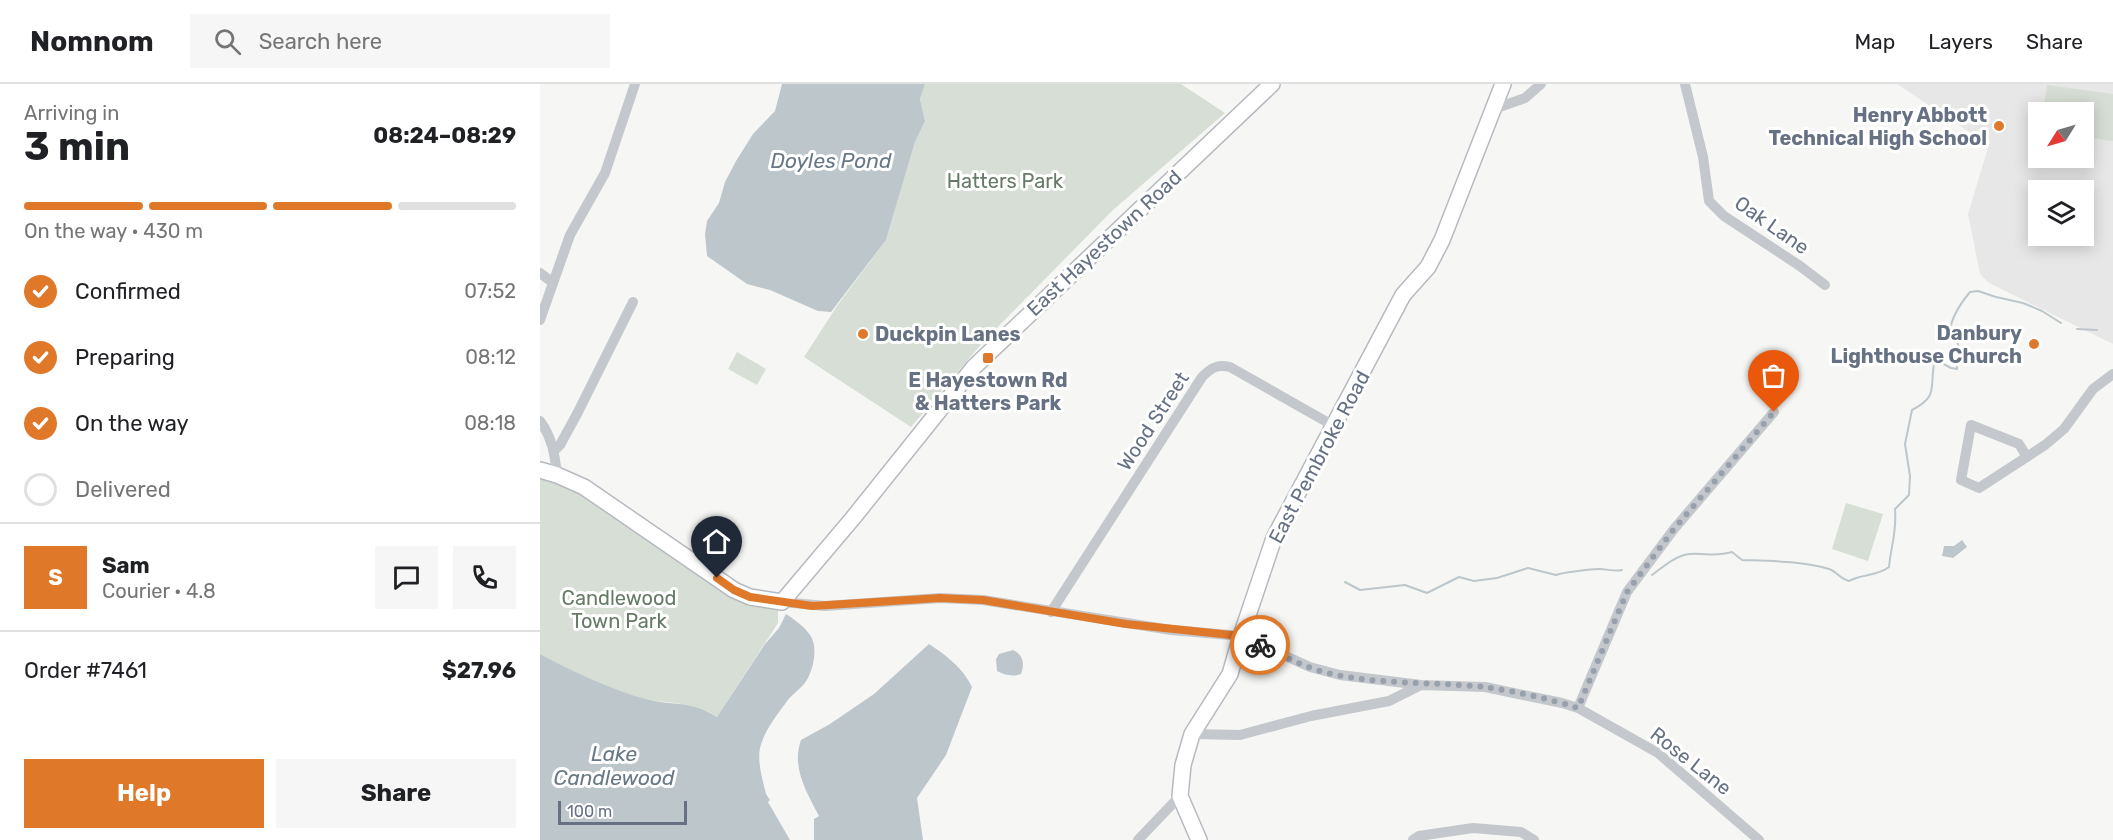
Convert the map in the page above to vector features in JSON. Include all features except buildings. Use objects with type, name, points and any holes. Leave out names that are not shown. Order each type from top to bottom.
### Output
[{"type":"street","points":[[540,320],[570,235],[604,173],[635,84]]},
{"type":"street","name":"East Hayestown Road","points":[[782,602],[974,367],[1272,84]]},
{"type":"street","name":"East Pembroke Road","points":[[1199,840],[1180,796],[1183,765],[1192,734],[1230,674],[1274,538],[1403,295],[1433,258],[1503,84]]},
{"type":"street","points":[[1494,109],[1525,98],[1541,84]]},
{"type":"street","name":"Oak Lane","points":[[1685,84],[1703,157],[1709,201],[1724,216],[1825,285]]},
{"type":"street","points":[[540,273],[552,282]]},
{"type":"street","points":[[554,451],[560,445],[577,414],[633,302]]},
{"type":"street","name":"Wood Street","points":[[1051,612],[1210,368],[1221,365],[1230,367],[1334,426]]},
{"type":"street","points":[[2027,457],[2019,444],[1971,425],[1961,480],[1979,488],[2027,457],[2045,445],[2064,429],[2093,389],[2113,374]]},
{"type":"street","points":[[1578,708],[1627,592],[1674,529],[1774,412]]},
{"type":"street","points":[[540,421],[546,429],[554,451],[557,475]]},
{"type":"street","points":[[540,470],[584,487],[734,590],[750,597],[825,606],[940,598],[983,600],[1176,631],[1241,636]]},
{"type":"street","name":"Rose Lane","points":[[1241,636],[1310,668],[1340,675],[1421,684],[1485,687],[1578,708],[1658,753],[1759,840]]},
{"type":"street","points":[[1192,734],[1240,735],[1311,716],[1389,701],[1421,684]]},
{"type":"street","points":[[1138,840],[1180,796]]},
{"type":"street","points":[[1413,840],[1419,836],[1473,828],[1521,832],[1534,840]]},
{"type":"shaded area","points":[[1897,84],[2113,84],[2113,344],[1989,283],[1980,274],[1968,214],[1990,141],[1980,139]]},
{"type":"green space","name":"Hatters Park","points":[[925,84],[1181,84],[1225,113],[1113,210],[983,342],[911,427],[804,357],[837,306],[886,240],[915,142],[925,121],[920,99]]},
{"type":"green space","points":[[2047,85],[2113,94],[2113,141],[2094,138],[2094,102],[2044,102]]},
{"type":"green space","points":[[737,352],[766,369],[757,385],[728,369]]},
{"type":"green space","name":"Candlewood Town Park","points":[[540,478],[563,483],[751,603],[778,610],[778,623],[717,717],[690,705],[642,698],[616,689],[540,654]]},
{"type":"green space","points":[[1846,503],[1883,514],[1868,561],[1832,549]]},
{"type":"water","name":"Doyles Pond","points":[[782,84],[925,84],[920,99],[925,121],[915,142],[886,240],[831,312],[818,311],[770,290],[747,284],[707,256],[705,234],[707,221],[719,203],[725,182],[736,161],[753,134],[775,111]]},
{"type":"water","points":[[1962,540],[1967,547],[1953,558],[1942,556],[1944,546],[1954,546]]},
{"type":"water","name":"Lake Candlewood","points":[[786,614],[810,635],[814,646],[814,660],[802,687],[787,701],[767,730],[760,748],[759,759],[766,794],[770,800],[768,802],[790,840],[540,840],[540,654],[579,674],[619,690],[646,699],[698,708],[717,717],[765,644],[779,628]]},
{"type":"water","points":[[929,644],[954,663],[972,687],[946,755],[917,798],[923,840],[814,840],[814,819],[819,816],[805,789],[799,770],[798,750],[801,740],[830,724],[874,694]]},
{"type":"water","points":[[1013,650],[1022,660],[1021,674],[1009,675],[997,671],[996,659],[999,654]]},
{"type":"waterway","points":[[1652,575],[1685,555],[1732,552],[1742,560],[1819,566],[1832,570],[1849,581],[1885,570],[1889,567],[1895,532],[1895,509],[1909,495],[1910,476],[1905,444],[1912,410],[1926,401],[1929,396],[1934,364],[1938,361],[1957,369],[1956,358],[1961,359],[1960,353],[1956,336],[1950,330],[1963,301],[1970,292],[1978,291],[2023,303],[2061,323]]},
{"type":"waterway","points":[[2077,329],[2097,330]]},
{"type":"waterway","points":[[1345,582],[1360,590],[1405,585],[1427,593],[1459,577],[1474,581],[1497,578],[1528,568],[1556,575],[1595,569],[1622,570]]},
{"type":"way so far","points":[[1260,645],[1310,668],[1340,675],[1421,684],[1485,687],[1578,708],[1627,592],[1674,529],[1774,412]]},
{"type":"place","name":"Henry Abbott Technical High School","points":[[1999,126]]},
{"type":"place","name":"Duckpin Lanes","points":[[863,334]]},
{"type":"place","name":"Danbury Lighthouse Church","points":[[2034,344]]},
{"type":"place","name":"E Hayestown Rd & Hatters Park","points":[[988,358]]},
{"type":"route","points":[[717,578],[734,590],[750,597],[812,606],[905,602],[940,598],[983,600],[1176,631],[1241,636],[1260,645]]}]
